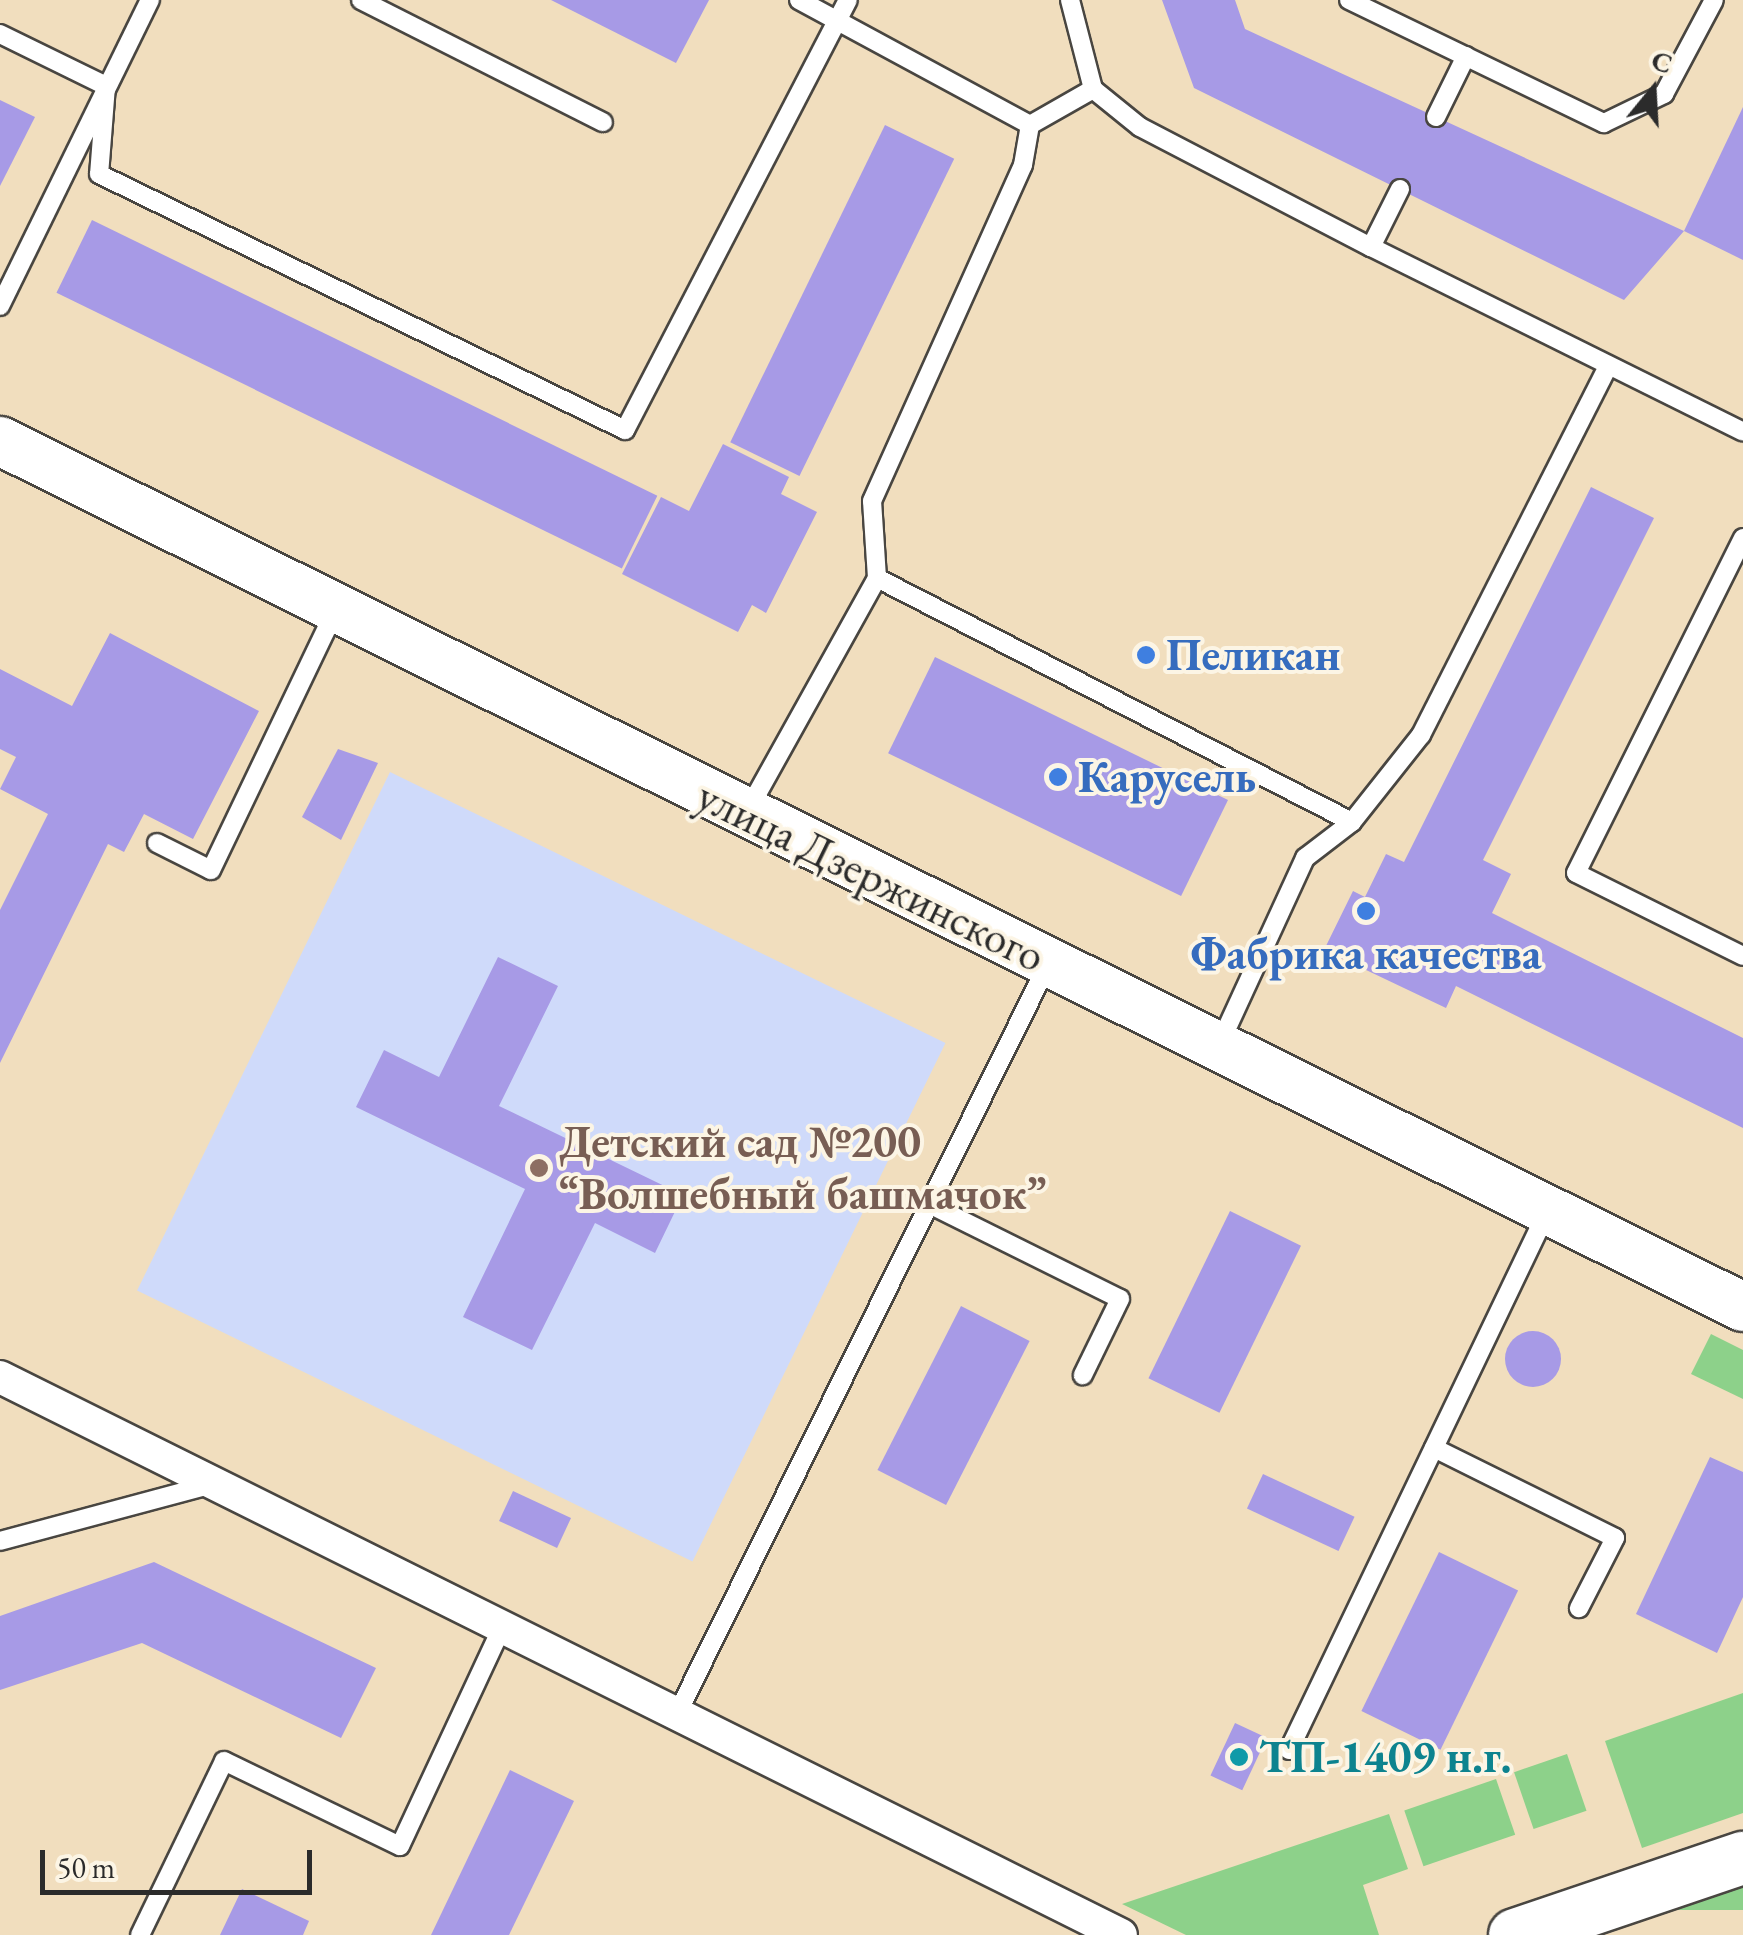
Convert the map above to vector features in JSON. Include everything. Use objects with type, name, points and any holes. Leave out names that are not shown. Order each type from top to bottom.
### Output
[{"type":"main road","name":"улица Дзержинского","points":[[0,441],[1743,1308]]},
{"type":"main road","points":[[1515,1935],[1743,1858]]},
{"type":"street","points":[[0,1378],[1122,1935]]},
{"type":"lane","points":[[0,306],[150,0]]},
{"type":"lane","points":[[360,0],[603,122]]},
{"type":"lane","points":[[799,0],[1030,124]]},
{"type":"lane","points":[[106,86],[99,174],[625,430],[848,0]]},
{"type":"lane","points":[[1070,0],[1094,90],[1140,126],[1608,367],[1741,426]]},
{"type":"lane","points":[[1349,0],[1604,124],[1664,94],[1714,0]]},
{"type":"lane","points":[[0,34],[106,86]]},
{"type":"lane","points":[[1436,117],[1466,56]]},
{"type":"lane","points":[[1030,124],[1094,90]]},
{"type":"lane","points":[[746,814],[877,578],[872,501],[1022,165],[1030,124]]},
{"type":"lane","points":[[1372,247],[1400,189]]},
{"type":"lane","points":[[1218,1048],[1306,858],[1352,822],[1422,735],[1608,367]]},
{"type":"lane","points":[[1743,538],[1576,873],[1743,956]]},
{"type":"lane","points":[[877,578],[1352,822]]},
{"type":"lane","points":[[157,844],[210,870],[336,608]]},
{"type":"lane","points":[[677,1714],[1048,964]]},
{"type":"lane","points":[[929,1204],[1120,1299],[1083,1375]]},
{"type":"lane","points":[[1289,1750],[1548,1210]]},
{"type":"lane","points":[[1434,1448],[1616,1538],[1579,1608]]},
{"type":"lane","points":[[0,1541],[213,1484]]},
{"type":"lane","points":[[140,1935],[224,1760],[400,1846],[502,1628]]},
{"type":"shaded area","name":"Детский сад №200 “Волшебный башмачок”","points":[[390,772],[945,1043],[693,1562],[137,1291]]},
{"type":"green space","points":[[1711,1334],[1743,1350],[1743,1399],[1691,1374]]},
{"type":"green space","points":[[1743,1693],[1743,1813],[1642,1848],[1605,1741]]},
{"type":"green space","points":[[1567,1754],[1587,1811],[1534,1829],[1514,1772]]},
{"type":"green space","points":[[1496,1779],[1515,1835],[1423,1866],[1404,1811]]},
{"type":"green space","points":[[1389,1814],[1408,1869],[1363,1885],[1379,1935],[1186,1935],[1122,1904]]},
{"type":"green space","points":[[1656,1880],[1743,1880],[1743,1910],[1656,1910]]},
{"type":"building","points":[[551,0],[709,0],[676,63]]},
{"type":"building","points":[[1162,0],[1235,0],[1245,29],[1684,231],[1624,300],[1194,88]]},
{"type":"building","points":[[0,100],[35,117],[0,186]]},
{"type":"building","points":[[1743,107],[1743,260],[1684,231]]},
{"type":"building","points":[[885,125],[954,159],[799,476],[730,442]]},
{"type":"building","points":[[92,220],[657,496],[622,569],[56,293]]},
{"type":"building","points":[[723,444],[789,477],[781,494],[817,512],[766,613],[752,605],[738,632],[622,574],[661,497],[689,511]]},
{"type":"building","points":[[1591,487],[1654,518],[1483,860],[1511,874],[1492,913],[1743,1038],[1743,1128],[1456,986],[1446,1008],[1324,950],[1353,891],[1365,897],[1386,854],[1404,862]]},
{"type":"building","points":[[110,633],[259,711],[193,839],[144,814],[124,852],[108,844],[0,1063],[0,910],[48,814],[0,789],[16,757],[0,749],[0,669],[72,706]]},
{"type":"building","name":"Карусель","points":[[935,657],[1228,800],[1181,896],[888,753]]},
{"type":"building","points":[[338,749],[378,763],[341,840],[302,817]]},
{"type":"building","points":[[498,957],[558,986],[499,1106],[683,1195],[655,1253],[595,1223],[532,1350],[463,1317],[525,1189],[356,1107],[384,1050],[439,1077]]},
{"type":"building","points":[[1230,1211],[1301,1246],[1219,1413],[1148,1378]]},
{"type":"building","points":[[961,1306],[1030,1341],[946,1505],[877,1470]]},
{"type":"building","points":[[1533,1331],[1553,1339],[1561,1359],[1553,1379],[1533,1387],[1513,1379],[1505,1359],[1513,1339]]},
{"type":"building","points":[[1710,1457],[1743,1472],[1743,1597],[1717,1653],[1636,1614]]},
{"type":"building","points":[[1263,1474],[1355,1517],[1338,1551],[1247,1508]]},
{"type":"building","points":[[513,1491],[571,1518],[557,1548],[499,1521]]},
{"type":"building","points":[[1439,1552],[1518,1591],[1441,1750],[1361,1711]]},
{"type":"building","points":[[154,1562],[376,1668],[341,1738],[142,1643],[0,1690],[0,1616]]},
{"type":"building","name":"ТП-1409 н.г.","points":[[1235,1723],[1267,1738],[1242,1790],[1210,1776]]},
{"type":"building","points":[[510,1770],[574,1801],[509,1935],[431,1935]]},
{"type":"building","points":[[242,1889],[309,1921],[303,1935],[220,1935]]},
{"type":"place","name":"Пеликан","points":[[1146,655]]},
{"type":"place","name":"Карусель","points":[[1058,777]]},
{"type":"place","name":"Фабрика качества","points":[[1366,911]]},
{"type":"place","name":"Детский сад №200 “Волшебный башмачок”","points":[[539,1168]]},
{"type":"place","name":"ТП-1409 н.г.","points":[[1239,1757]]}]
